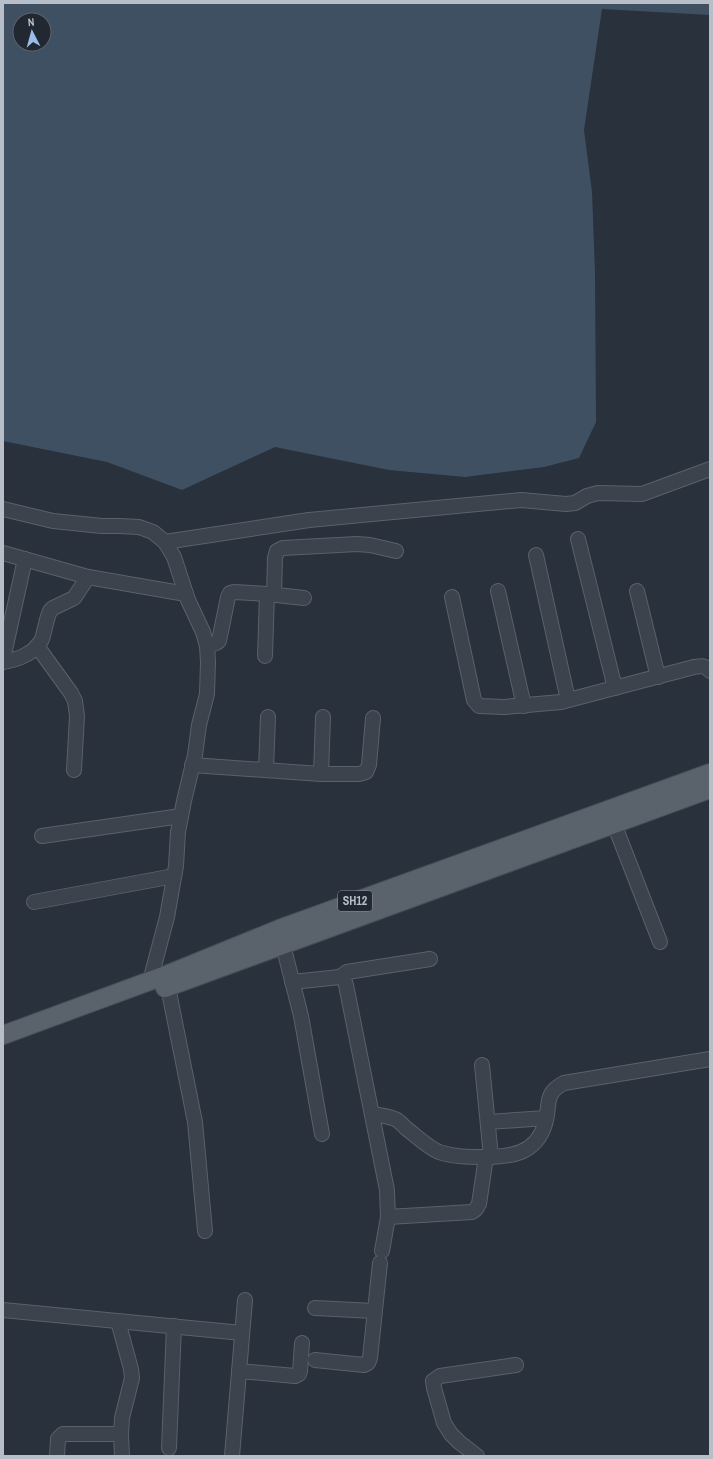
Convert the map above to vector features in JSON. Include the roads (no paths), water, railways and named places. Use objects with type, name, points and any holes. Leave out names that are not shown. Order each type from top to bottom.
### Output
[{"type":"main road","name":"SH12","points":[[3,1035],[150,981],[279,929],[611,817],[710,773]]},
{"type":"main road","points":[[3,1047],[283,945],[611,817],[710,789]]},
{"type":"street","points":[[165,542],[309,520],[521,500],[566,504],[575,503],[587,496],[598,494],[642,494],[710,469]]},
{"type":"street","points":[[3,509],[53,521],[139,528],[153,532],[165,542],[174,557],[186,594],[203,632],[207,646],[207,694],[199,725],[195,755],[178,832],[174,876],[167,917],[150,981]]},
{"type":"street","points":[[578,539],[615,688]]},
{"type":"street","points":[[265,656],[277,551],[283,548],[357,544],[370,545],[396,551]]},
{"type":"street","points":[[3,553],[88,576],[186,594]]},
{"type":"street","points":[[536,555],[568,700]]},
{"type":"street","points":[[3,659],[25,559]]},
{"type":"street","points":[[3,662],[11,661],[31,652],[37,646],[42,638],[50,611],[53,608],[74,598],[88,576]]},
{"type":"street","points":[[498,591],[524,706]]},
{"type":"street","points":[[637,591],[658,677]]},
{"type":"street","points":[[207,646],[219,641],[230,593],[271,594],[304,598]]},
{"type":"street","points":[[452,597],[474,700],[479,706],[524,706],[568,700],[694,667],[703,666],[710,671]]},
{"type":"street","points":[[37,646],[71,693],[75,702],[78,716],[74,770]]},
{"type":"street","points":[[266,770],[268,717]]},
{"type":"street","points":[[321,774],[323,717]]},
{"type":"street","points":[[192,765],[321,774],[359,774],[366,772],[369,765],[373,718]]},
{"type":"street","points":[[42,836],[182,816]]},
{"type":"street","points":[[611,817],[660,942]]},
{"type":"street","points":[[34,902],[174,876]]},
{"type":"street","points":[[283,945],[301,1016],[322,1134]]},
{"type":"street","points":[[292,982],[340,977],[347,972],[430,959]]},
{"type":"street","points":[[315,1360],[364,1365],[368,1363],[370,1358],[381,1257],[388,1217],[387,1190],[372,1114],[346,985],[344,979],[340,977]]},
{"type":"street","points":[[168,987],[195,1122],[205,1231]]},
{"type":"street","points":[[372,1114],[386,1116],[396,1120],[438,1151],[455,1157],[500,1157],[517,1154],[527,1150],[536,1142],[545,1125],[550,1095],[554,1088],[564,1083],[710,1059]]},
{"type":"street","points":[[388,1217],[472,1212],[479,1204],[489,1157],[488,1122],[482,1065]]},
{"type":"street","points":[[488,1122],[546,1118]]},
{"type":"street","points":[[232,1456],[245,1300]]},
{"type":"street","points":[[315,1308],[374,1311]]},
{"type":"street","points":[[3,1310],[242,1333]]},
{"type":"street","points":[[118,1321],[132,1378],[132,1384],[122,1418],[122,1456]]},
{"type":"street","points":[[169,1448],[174,1326]]},
{"type":"street","points":[[239,1371],[295,1376],[299,1374],[300,1371],[302,1342]]},
{"type":"street","points":[[477,1456],[459,1442],[451,1434],[444,1423],[433,1380],[440,1376],[516,1365]]},
{"type":"street","points":[[57,1456],[58,1439],[60,1435],[121,1434]]},
{"type":"water","points":[[3,3],[710,3],[710,15],[602,9],[584,130],[592,192],[595,272],[596,422],[579,458],[544,467],[465,477],[389,470],[275,447],[182,490],[107,462],[3,441]]}]
